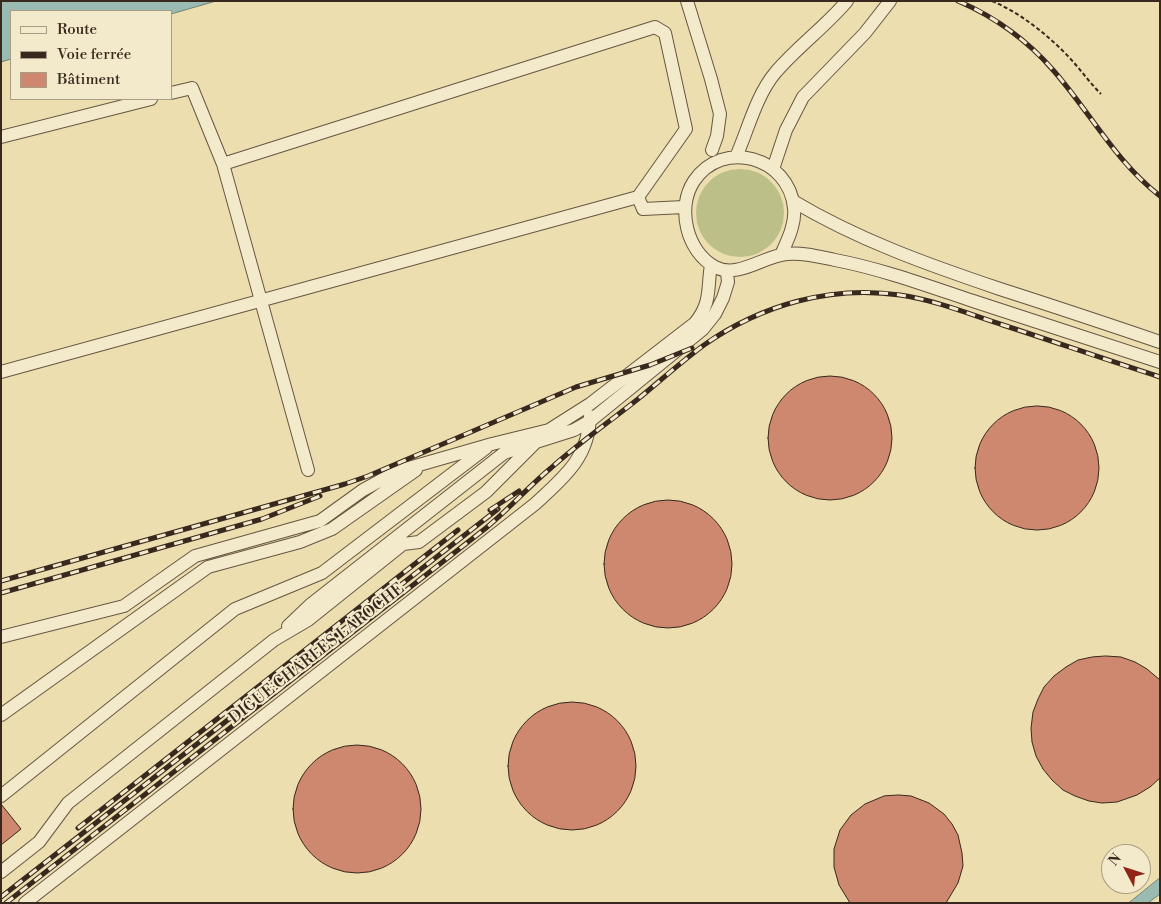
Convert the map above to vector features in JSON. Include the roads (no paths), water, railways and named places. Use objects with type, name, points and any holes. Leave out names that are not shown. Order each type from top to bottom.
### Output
[{"type":"street","points":[[687,1],[712,80],[720,114],[717,136],[712,150]]},
{"type":"street","points":[[736,157],[770,80],[847,1]]},
{"type":"street","points":[[773,169],[792,114],[803,97],[865,32],[890,1]]},
{"type":"street","points":[[1,372],[638,197],[686,129],[665,34],[655,27],[222,164]]},
{"type":"street","points":[[172,93],[192,88],[222,164],[308,470]]},
{"type":"street","points":[[1,137],[146,100]]},
{"type":"street","points":[[781,255],[794,221],[794,207],[786,183],[773,169],[758,160],[736,157],[718,161],[699,174],[689,189],[684,207],[686,226],[701,255],[711,265],[726,272],[739,270],[756,262],[781,255],[800,254],[854,264],[936,288],[1160,362]]},
{"type":"street","points":[[638,197],[643,209],[684,207]]},
{"type":"street","points":[[793,202],[862,237],[927,264],[1160,342]]},
{"type":"street","points":[[1,637],[124,606],[195,556],[320,521],[363,490],[398,471],[549,430],[590,404],[695,323],[706,308],[711,265]]},
{"type":"street","points":[[1,872],[39,842],[68,803],[274,640],[310,605],[504,453],[574,430],[590,421],[703,330],[715,314],[723,298],[728,282],[726,272]]},
{"type":"street","name":"DIGUE CHARLES LAROCHE","points":[[25,903],[535,504],[566,475],[576,462],[587,439],[590,404]]},
{"type":"street","points":[[274,640],[308,620],[403,544],[419,542],[486,492],[536,442]]},
{"type":"street","points":[[1,796],[235,609],[322,573],[492,444]]},
{"type":"street","points":[[1,715],[208,567],[300,542],[332,529],[424,464]]},
{"type":"water","points":[[1,1],[216,1],[172,14],[172,10],[10,10],[10,59],[1,62]]},
{"type":"water","points":[[1160,878],[1160,894],[1148,903],[1129,903],[1140,894],[1151,894],[1151,885]]},
{"type":"railway","points":[[958,1],[985,14],[1010,30],[1043,59],[1116,152],[1160,196]]},
{"type":"railway","points":[[6,903],[486,528],[583,441],[638,399],[695,351],[749,319],[797,301],[822,296],[848,293],[900,295],[952,308],[1160,377]]},
{"type":"railway","points":[[1,581],[345,484],[368,476],[576,387],[650,365],[692,348]]},
{"type":"railway","points":[[490,510],[519,491]]},
{"type":"railway","points":[[1,593],[262,519],[320,496]]},
{"type":"railway","points":[[1,897],[498,509]]},
{"type":"railway","points":[[78,828],[458,530]]}]
